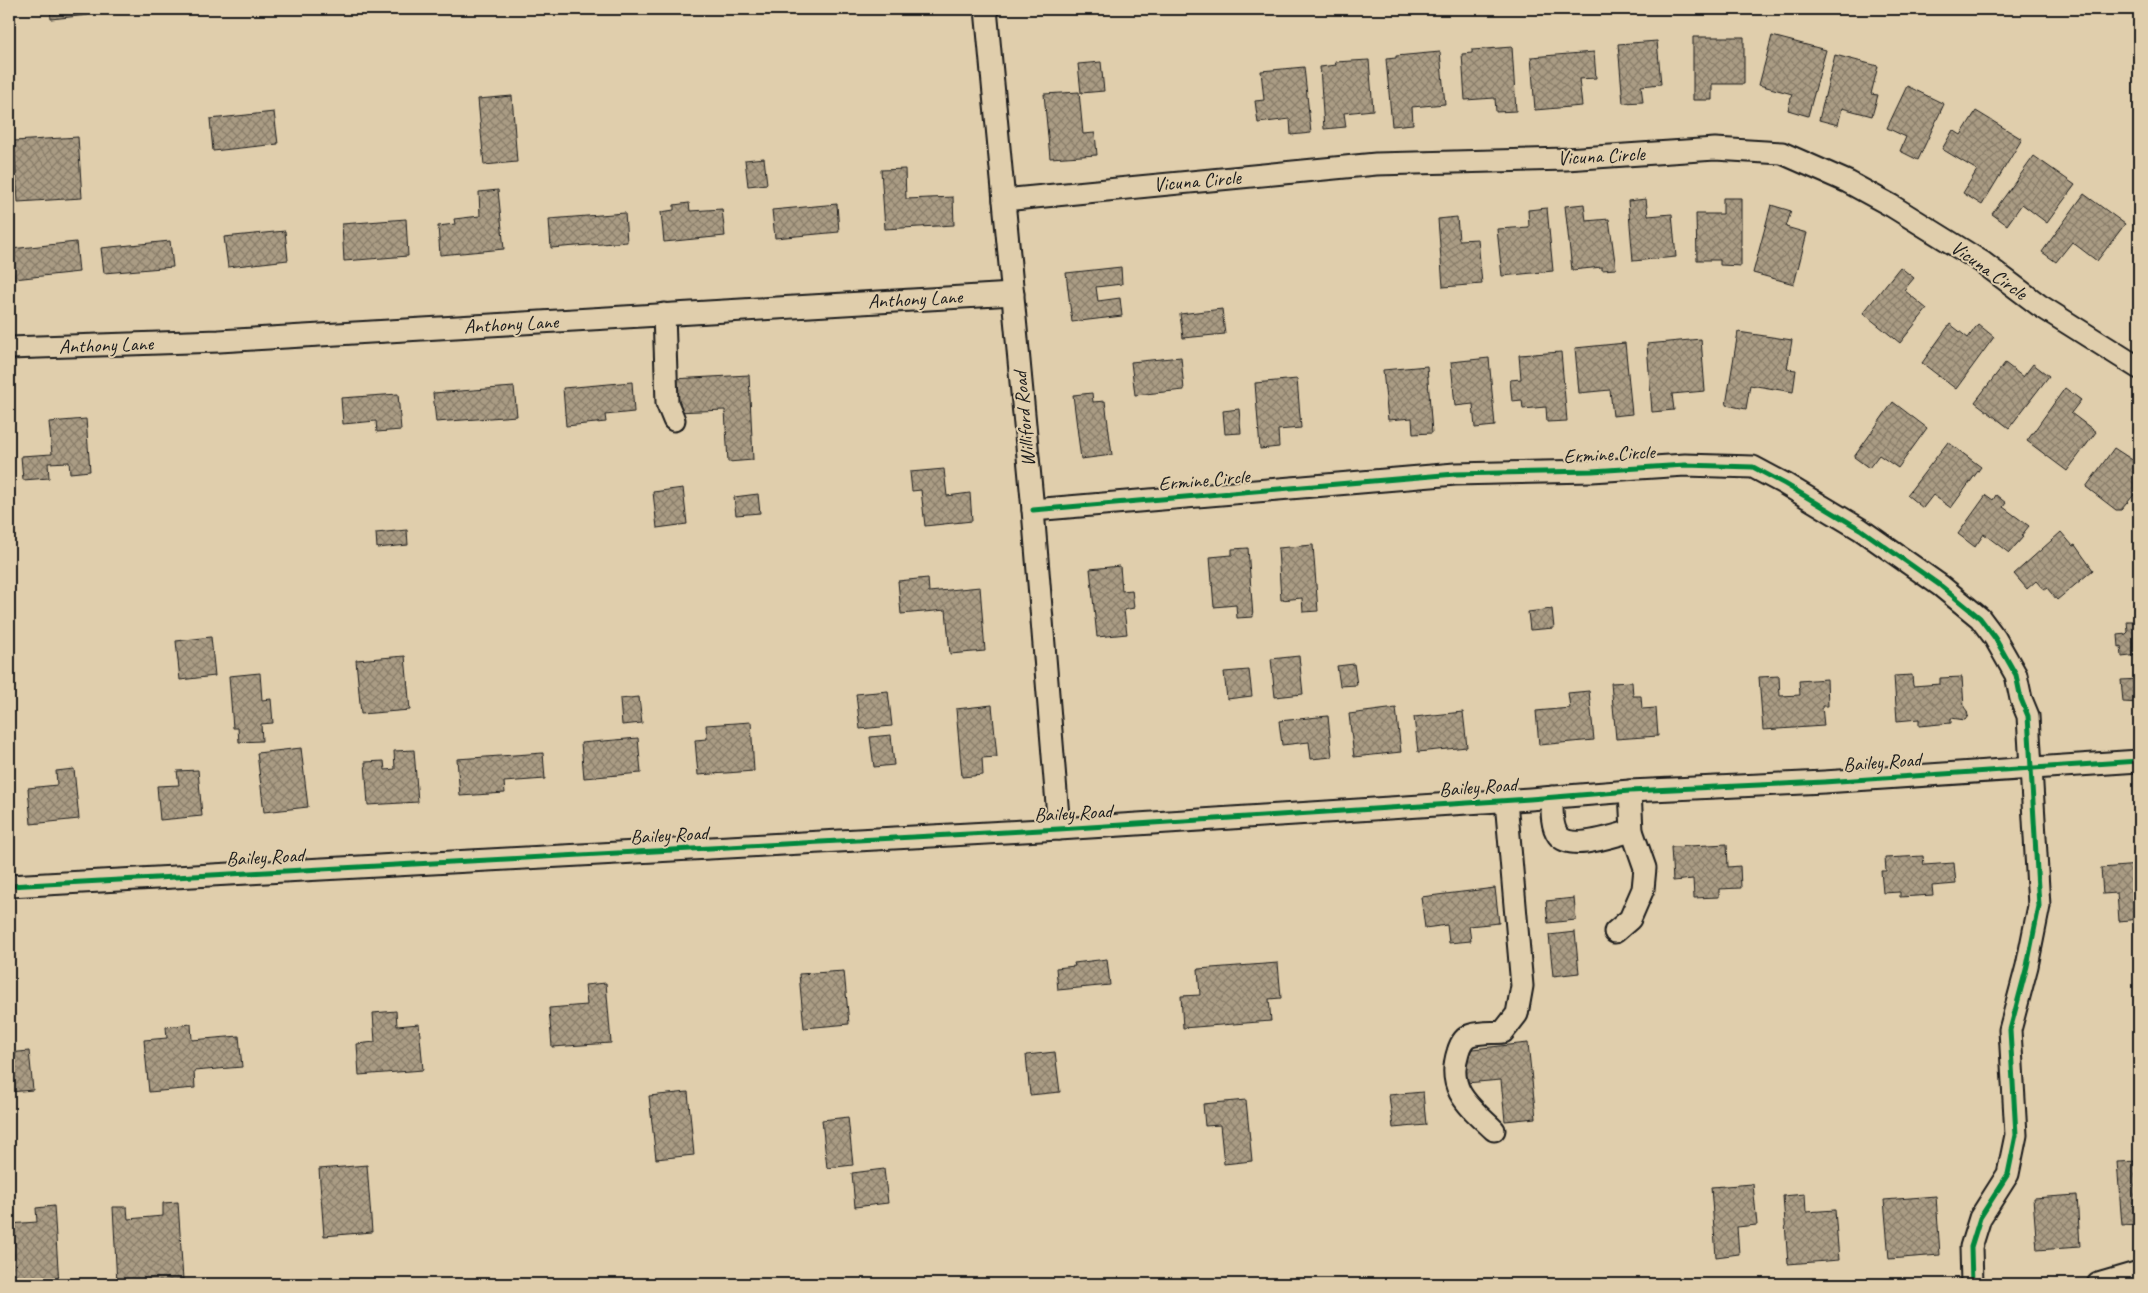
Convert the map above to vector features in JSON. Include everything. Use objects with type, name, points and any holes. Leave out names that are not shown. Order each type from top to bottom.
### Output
[{"type":"street","name":"Williford Road","points":[[986,9],[1033,510],[1059,830]]},
{"type":"street","name":"Vicuna Circle","points":[[1004,200],[1376,164],[1566,159],[1715,149],[1782,153],[1848,182],[1892,206],[1982,262],[2038,305],[2139,368]]},
{"type":"street","name":"Anthony Lane","points":[[9,348],[219,341],[1013,294]]},
{"type":"street","points":[[664,314],[667,403],[674,420]]},
{"type":"street","name":"Ermine Circle","points":[[1033,510],[1455,474],[1592,471],[1685,466],[1753,467],[1860,529],[1941,586],[1980,618],[1995,638],[2016,675],[2021,699],[2028,716],[2039,906],[2027,966],[2010,1030],[2016,1135],[2008,1174],[1980,1218],[1971,1247],[1972,1284]]},
{"type":"street","name":"Bailey Road","points":[[9,886],[1059,830],[1506,801],[1630,791],[1824,782],[2139,761]]},
{"type":"street","points":[[1615,932],[1630,919],[1643,889],[1645,868],[1632,830],[1630,791]]},
{"type":"street","points":[[1552,797],[1553,821],[1557,834],[1564,841],[1577,843],[1596,841],[1632,830]]},
{"type":"street","points":[[1494,1130],[1470,1107],[1456,1087],[1454,1062],[1460,1044],[1470,1035],[1502,1032],[1517,1014],[1522,986],[1506,801]]},
{"type":"street","points":[[2098,1284],[2139,1272]]},
{"type":"building","points":[[9,9],[14,9],[15,22],[9,22]]},
{"type":"building","points":[[50,9],[87,9],[88,15],[51,19]]},
{"type":"building","points":[[1772,36],[1826,50],[1808,116],[1788,110],[1792,94],[1759,85]]},
{"type":"building","points":[[1693,37],[1744,37],[1744,84],[1712,84],[1712,100],[1693,100]]},
{"type":"building","points":[[1657,41],[1661,84],[1641,86],[1643,102],[1623,103],[1618,44]]},
{"type":"building","points":[[1512,47],[1516,111],[1496,112],[1495,98],[1465,100],[1462,54],[1472,53],[1472,50]]},
{"type":"building","points":[[1440,52],[1445,104],[1412,107],[1413,124],[1392,126],[1386,59],[1396,58],[1396,56]]},
{"type":"building","points":[[1594,52],[1596,78],[1579,79],[1582,106],[1535,110],[1531,57]]},
{"type":"building","points":[[1835,55],[1878,66],[1871,94],[1878,95],[1872,116],[1842,108],[1838,125],[1819,120]]},
{"type":"building","points":[[1369,60],[1373,110],[1344,113],[1346,127],[1324,129],[1320,67],[1336,65],[1335,62]]},
{"type":"building","points":[[1101,62],[1104,91],[1081,93],[1078,64]]},
{"type":"building","points":[[1304,67],[1311,133],[1291,135],[1290,119],[1258,123],[1255,101],[1264,100],[1261,71]]},
{"type":"building","points":[[1907,86],[1944,104],[1918,160],[1900,151],[1906,137],[1887,128]]},
{"type":"building","points":[[1079,92],[1083,134],[1095,133],[1097,155],[1050,158],[1044,94]]},
{"type":"building","points":[[512,96],[517,162],[484,165],[478,99]]},
{"type":"building","points":[[1976,111],[2022,139],[1982,205],[1963,193],[1977,170],[1942,149],[1953,130],[1961,135]]},
{"type":"building","points":[[274,112],[278,144],[213,151],[210,119]]},
{"type":"building","points":[[78,137],[82,198],[18,202],[14,141]]},
{"type":"building","points":[[2034,156],[2075,185],[2047,223],[2022,204],[2007,225],[1992,214]]},
{"type":"building","points":[[764,158],[767,184],[748,186],[745,160]]},
{"type":"building","points":[[905,169],[906,199],[953,197],[954,225],[885,229],[881,170]]},
{"type":"building","points":[[498,190],[504,249],[440,255],[438,226],[455,224],[454,219],[480,216],[479,192]]},
{"type":"building","points":[[2084,194],[2125,224],[2097,261],[2072,242],[2056,262],[2042,252]]},
{"type":"building","points":[[1723,198],[1741,198],[1741,266],[1720,265],[1720,260],[1697,260],[1696,214],[1723,214]]},
{"type":"building","points":[[1646,199],[1648,216],[1672,214],[1676,257],[1633,261],[1628,201]]},
{"type":"building","points":[[689,203],[690,211],[722,209],[725,236],[664,242],[661,212],[674,210],[674,205]]},
{"type":"building","points":[[837,204],[839,232],[775,238],[772,210]]},
{"type":"building","points":[[1584,204],[1586,221],[1609,219],[1616,269],[1602,270],[1602,267],[1572,270],[1565,206]]},
{"type":"building","points":[[1771,205],[1791,211],[1786,227],[1807,233],[1794,284],[1753,273]]},
{"type":"building","points":[[1547,208],[1553,271],[1502,276],[1497,229],[1529,227],[1528,210]]},
{"type":"building","points":[[625,213],[627,242],[551,248],[549,219]]},
{"type":"building","points":[[1457,217],[1459,240],[1478,239],[1482,284],[1443,287],[1438,219]]},
{"type":"building","points":[[406,219],[408,256],[344,261],[342,224]]},
{"type":"building","points":[[285,231],[288,260],[228,267],[224,237]]},
{"type":"building","points":[[170,241],[173,267],[104,273],[101,248]]},
{"type":"building","points":[[76,242],[79,272],[14,279],[11,249]]},
{"type":"building","points":[[1121,267],[1122,284],[1096,287],[1098,301],[1120,298],[1122,316],[1072,322],[1066,273]]},
{"type":"building","points":[[1900,267],[1914,278],[1904,290],[1927,309],[1900,343],[1863,313]]},
{"type":"building","points":[[1222,309],[1225,334],[1183,338],[1180,314]]},
{"type":"building","points":[[1950,324],[1968,338],[1978,324],[1994,337],[1956,389],[1922,363]]},
{"type":"building","points":[[1738,332],[1792,340],[1787,369],[1796,370],[1793,392],[1750,385],[1746,409],[1726,405]]},
{"type":"building","points":[[1701,339],[1705,391],[1672,394],[1674,410],[1652,412],[1647,344]]},
{"type":"building","points":[[1625,343],[1632,414],[1613,416],[1610,390],[1579,393],[1575,348]]},
{"type":"building","points":[[1561,352],[1567,421],[1547,422],[1546,407],[1523,409],[1522,400],[1512,401],[1510,380],[1521,379],[1519,355]]},
{"type":"building","points":[[1181,357],[1184,390],[1135,395],[1131,362]]},
{"type":"building","points":[[1489,358],[1495,426],[1475,428],[1473,404],[1455,406],[1451,362]]},
{"type":"building","points":[[2005,363],[2023,377],[2033,364],[2049,376],[2009,428],[1975,402]]},
{"type":"building","points":[[1427,366],[1432,433],[1413,434],[1412,418],[1388,420],[1383,370]]},
{"type":"building","points":[[749,375],[753,460],[728,462],[725,410],[675,412],[673,379]]},
{"type":"building","points":[[1297,379],[1301,428],[1278,430],[1279,447],[1260,449],[1255,383]]},
{"type":"building","points":[[632,382],[634,412],[605,415],[606,422],[566,426],[563,388]]},
{"type":"building","points":[[514,387],[517,416],[436,422],[433,393]]},
{"type":"building","points":[[2065,388],[2081,400],[2071,413],[2096,432],[2067,471],[2027,441]]},
{"type":"building","points":[[1092,393],[1093,402],[1105,401],[1112,455],[1081,459],[1073,395]]},
{"type":"building","points":[[398,394],[401,430],[377,432],[376,421],[343,424],[341,398]]},
{"type":"building","points":[[1893,402],[1927,428],[1898,468],[1879,455],[1869,468],[1854,457]]},
{"type":"building","points":[[1239,409],[1241,433],[1225,434],[1223,411]]},
{"type":"building","points":[[86,419],[90,471],[70,473],[69,462],[48,463],[49,478],[23,480],[21,456],[52,454],[49,422]]},
{"type":"building","points":[[1948,442],[1981,467],[1951,508],[1933,495],[1923,508],[1907,495]]},
{"type":"building","points":[[2114,448],[2134,461],[2139,453],[2139,489],[2121,510],[2116,510],[2086,487]]},
{"type":"building","points":[[944,469],[947,496],[970,493],[972,521],[925,526],[921,490],[912,491],[910,472]]},
{"type":"building","points":[[683,488],[687,524],[657,528],[653,492]]},
{"type":"building","points":[[758,494],[760,513],[736,515],[734,497]]},
{"type":"building","points":[[1986,495],[1993,500],[1996,495],[2006,503],[2003,507],[2029,526],[2021,536],[2023,537],[2009,553],[1984,534],[1975,547],[1958,534]]},
{"type":"building","points":[[407,530],[408,545],[377,548],[376,533]]},
{"type":"building","points":[[2061,532],[2073,546],[2075,545],[2093,570],[2057,600],[2047,588],[2044,590],[2036,581],[2027,589],[2014,574]]},
{"type":"building","points":[[1313,545],[1318,611],[1303,612],[1302,598],[1281,600],[1278,548]]},
{"type":"building","points":[[1248,548],[1253,617],[1237,618],[1236,605],[1214,607],[1210,557],[1232,555],[1232,549]]},
{"type":"building","points":[[1120,566],[1122,591],[1132,590],[1134,608],[1124,610],[1127,634],[1097,637],[1090,569]]},
{"type":"building","points":[[928,578],[929,592],[980,587],[985,651],[950,654],[946,610],[901,614],[898,581]]},
{"type":"building","points":[[1552,609],[1554,628],[1530,630],[1528,612]]},
{"type":"building","points":[[2136,618],[2139,618],[2139,659],[2138,655],[2122,657],[2118,635],[2126,634],[2128,632],[2127,621],[2136,621]]},
{"type":"building","points":[[211,637],[215,676],[180,680],[176,641]]},
{"type":"building","points":[[405,656],[410,710],[361,714],[356,660]]},
{"type":"building","points":[[1299,656],[1303,694],[1275,697],[1271,659]]},
{"type":"building","points":[[1354,664],[1357,685],[1340,686],[1337,666]]},
{"type":"building","points":[[1249,670],[1252,696],[1227,699],[1224,672]]},
{"type":"building","points":[[260,673],[262,700],[271,699],[273,723],[261,724],[262,741],[239,742],[238,728],[233,728],[229,676]]},
{"type":"building","points":[[1912,675],[1913,686],[1940,684],[1940,678],[1962,677],[1964,707],[1968,716],[1965,720],[1951,718],[1951,723],[1919,726],[1919,719],[1897,721],[1894,676]]},
{"type":"building","points":[[1779,676],[1780,696],[1800,695],[1799,681],[1827,679],[1828,706],[1822,706],[1824,726],[1763,730],[1759,677]]},
{"type":"building","points":[[2139,679],[2139,703],[2123,702],[2121,680]]},
{"type":"building","points":[[1632,682],[1633,696],[1641,696],[1642,709],[1656,708],[1658,736],[1616,739],[1611,683]]},
{"type":"building","points":[[888,691],[892,726],[860,729],[856,694]]},
{"type":"building","points":[[1589,691],[1594,740],[1539,745],[1536,711],[1570,708],[1568,693]]},
{"type":"building","points":[[639,697],[642,723],[622,725],[620,699]]},
{"type":"building","points":[[992,705],[997,757],[982,758],[983,775],[962,777],[956,709]]},
{"type":"building","points":[[1396,708],[1401,752],[1354,757],[1349,714]]},
{"type":"building","points":[[1463,712],[1467,747],[1418,752],[1414,717]]},
{"type":"building","points":[[1328,716],[1332,757],[1311,759],[1309,742],[1282,745],[1279,721]]},
{"type":"building","points":[[751,722],[754,771],[698,775],[695,740],[707,739],[706,725]]},
{"type":"building","points":[[891,735],[894,765],[874,767],[870,737]]},
{"type":"building","points":[[638,738],[641,773],[584,778],[581,743]]},
{"type":"building","points":[[301,748],[308,807],[264,812],[257,753]]},
{"type":"building","points":[[414,750],[418,802],[368,805],[365,762],[384,761],[385,770],[395,769],[394,751]]},
{"type":"building","points":[[543,753],[545,779],[504,782],[505,793],[460,796],[457,759]]},
{"type":"building","points":[[74,769],[79,819],[31,824],[28,788],[57,785],[56,771]]},
{"type":"building","points":[[198,770],[202,816],[160,820],[157,786],[179,785],[177,771]]},
{"type":"building","points":[[1727,844],[1728,867],[1740,866],[1741,888],[1719,889],[1719,897],[1694,898],[1693,879],[1673,881],[1671,847]]},
{"type":"building","points":[[1923,856],[1924,865],[1954,863],[1956,884],[1932,886],[1933,895],[1900,897],[1900,892],[1883,893],[1881,871],[1886,871],[1885,858]]},
{"type":"building","points":[[2139,865],[2139,919],[2119,921],[2117,893],[2103,894],[2101,868]]},
{"type":"building","points":[[1495,888],[1499,923],[1469,926],[1471,941],[1449,943],[1447,925],[1425,928],[1421,897]]},
{"type":"building","points":[[1574,898],[1576,920],[1548,923],[1546,901]]},
{"type":"building","points":[[1575,932],[1579,973],[1553,976],[1549,935]]},
{"type":"building","points":[[1107,959],[1110,985],[1058,990],[1056,968],[1075,966],[1074,963]]},
{"type":"building","points":[[1278,963],[1281,998],[1269,999],[1271,1021],[1183,1028],[1181,996],[1200,995],[1198,969]]},
{"type":"building","points":[[844,971],[849,1024],[804,1028],[799,974]]},
{"type":"building","points":[[606,983],[611,1043],[552,1047],[549,1008],[587,1005],[585,985]]},
{"type":"building","points":[[396,1011],[397,1026],[419,1024],[423,1070],[359,1075],[357,1044],[375,1042],[373,1013]]},
{"type":"building","points":[[191,1024],[192,1040],[239,1036],[242,1067],[194,1071],[195,1088],[149,1092],[144,1040],[167,1038],[166,1027]]},
{"type":"building","points":[[1528,1043],[1536,1118],[1505,1121],[1501,1080],[1466,1083],[1463,1050]]},
{"type":"building","points":[[29,1051],[33,1090],[9,1092],[9,1053]]},
{"type":"building","points":[[1055,1052],[1060,1092],[1030,1095],[1026,1055]]},
{"type":"building","points":[[688,1092],[694,1155],[656,1159],[649,1096]]},
{"type":"building","points":[[1423,1092],[1426,1125],[1393,1128],[1389,1095]]},
{"type":"building","points":[[1246,1100],[1252,1161],[1224,1164],[1220,1125],[1205,1126],[1203,1104]]},
{"type":"building","points":[[848,1117],[853,1165],[827,1168],[822,1120]]},
{"type":"building","points":[[2139,1161],[2139,1224],[2122,1225],[2117,1162]]},
{"type":"building","points":[[367,1165],[372,1232],[324,1236],[319,1169]]},
{"type":"building","points":[[884,1169],[888,1203],[855,1207],[852,1173]]},
{"type":"building","points":[[1753,1184],[1757,1225],[1737,1227],[1739,1254],[1716,1257],[1711,1187]]},
{"type":"building","points":[[1805,1194],[1806,1212],[1835,1210],[1839,1260],[1788,1264],[1783,1196]]},
{"type":"building","points":[[2077,1195],[2080,1247],[2037,1250],[2033,1198]]},
{"type":"building","points":[[1936,1196],[1940,1255],[1889,1259],[1884,1200]]},
{"type":"building","points":[[178,1202],[183,1280],[117,1284],[113,1207],[127,1207],[128,1219],[163,1216],[163,1203]]},
{"type":"building","points":[[54,1206],[59,1284],[9,1284],[9,1224],[37,1222],[36,1208]]},
{"type":"cycle path","points":[[1033,510],[1455,474],[1592,471],[1685,465],[1753,467],[1860,529],[1941,586],[1980,618],[1995,638],[2016,675],[2021,699],[2028,716],[2039,906],[2027,966],[2010,1030],[2016,1135],[2008,1174],[1980,1218],[1971,1247],[1972,1284]]},
{"type":"cycle path","points":[[9,886],[1059,829],[1630,791],[1824,782],[2139,761]]}]
